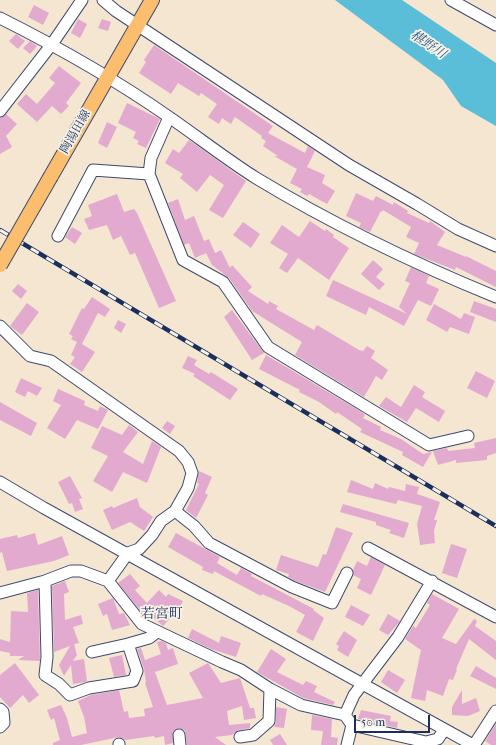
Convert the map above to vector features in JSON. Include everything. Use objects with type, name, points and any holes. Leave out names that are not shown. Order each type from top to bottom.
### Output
[{"type":"main road","name":"陶湯田線","points":[[0,264],[152,0]]},
{"type":"street","points":[[0,111],[52,44],[82,0]]},
{"type":"street","points":[[103,0],[140,20],[348,165],[458,229],[496,246]]},
{"type":"street","points":[[451,0],[496,25]]},
{"type":"street","points":[[0,18],[52,44],[169,117],[250,174],[302,204],[444,276],[496,297]]},
{"type":"street","points":[[169,117],[151,158],[148,174],[183,260],[223,282],[268,347],[429,445],[468,436]]},
{"type":"street","points":[[58,236],[93,170],[148,174]]},
{"type":"street","points":[[0,326],[30,356],[51,361],[179,451],[188,462],[192,473],[188,488],[175,511],[162,520],[152,536],[139,548],[128,553],[108,581]]},
{"type":"street","points":[[0,482],[444,730],[474,745],[496,711]]},
{"type":"street","points":[[175,511],[194,526],[209,543],[292,587],[332,604],[347,573]]},
{"type":"street","points":[[368,548],[432,581],[496,617]]},
{"type":"street","points":[[0,593],[45,581],[71,572],[82,571],[108,581],[142,624],[242,670],[270,689],[301,705],[345,715],[352,725],[426,742],[438,739],[444,730]]},
{"type":"street","points":[[45,581],[47,657],[45,675],[59,684],[70,695],[90,688],[132,681],[137,671],[128,644]]},
{"type":"street","points":[[345,715],[362,683],[398,637],[432,581]]},
{"type":"street","points":[[92,652],[149,638],[157,632]]},
{"type":"street","points":[[240,737],[253,735],[269,721],[270,689]]},
{"type":"street","points":[[0,709],[3,712],[4,723],[0,727]]},
{"type":"street","points":[[347,745],[352,725]]},
{"type":"water","name":"椹野川","points":[[335,0],[402,0],[496,63],[496,126],[461,106],[443,80]]},
{"type":"building","points":[[34,5],[49,13],[43,25],[28,17]]},
{"type":"building","points":[[78,19],[87,24],[80,38],[71,33]]},
{"type":"building","points":[[102,19],[111,22],[108,31],[98,28]]},
{"type":"building","points":[[16,34],[25,41],[18,49],[9,41]]},
{"type":"building","points":[[30,41],[37,46],[30,54],[23,48]]},
{"type":"building","points":[[154,45],[273,126],[268,133],[305,153],[308,146],[315,151],[307,167],[325,175],[322,183],[335,191],[327,204],[309,194],[307,196],[300,192],[302,189],[290,183],[297,169],[274,156],[278,156],[263,146],[266,141],[261,138],[262,136],[235,117],[231,124],[222,118],[219,124],[208,117],[217,104],[201,93],[199,96],[178,83],[171,94],[139,73],[146,62],[144,60]]},
{"type":"building","points":[[59,66],[81,83],[66,103],[69,106],[61,114],[52,106],[37,122],[17,104],[26,94],[37,104],[55,83],[49,78]]},
{"type":"building","points":[[127,103],[160,119],[146,148],[137,144],[139,141],[133,138],[136,132],[118,123]]},
{"type":"building","points":[[6,114],[17,124],[6,136],[12,147],[0,154],[0,118]]},
{"type":"building","points":[[107,122],[117,127],[107,148],[98,143]]},
{"type":"building","points":[[189,140],[246,181],[223,218],[209,210],[224,185],[210,175],[197,192],[180,178],[183,174],[165,163],[173,149],[179,153]]},
{"type":"building","points":[[356,193],[373,201],[376,196],[393,205],[394,202],[408,211],[407,213],[429,223],[430,221],[445,232],[437,245],[466,256],[496,271],[496,287],[456,267],[455,270],[414,254],[419,243],[406,237],[411,227],[383,210],[382,212],[381,211],[370,232],[359,227],[361,223],[346,216]]},
{"type":"building","points":[[117,194],[124,212],[134,209],[137,213],[176,301],[159,308],[135,253],[130,255],[121,236],[113,240],[107,225],[89,230],[84,219],[92,216],[88,205]]},
{"type":"building","points":[[178,199],[185,220],[194,216],[204,241],[209,239],[215,253],[221,250],[230,268],[232,265],[252,287],[248,291],[268,304],[269,301],[278,306],[276,309],[314,330],[317,325],[359,350],[363,351],[367,346],[375,351],[371,358],[388,370],[382,380],[376,376],[364,397],[295,355],[302,342],[252,311],[229,278],[212,265],[206,253],[195,258],[189,243],[184,245],[168,203]]},
{"type":"building","points":[[310,221],[325,231],[326,229],[334,235],[333,237],[349,248],[329,280],[298,258],[287,273],[279,268],[288,254],[270,243],[282,225],[299,237]]},
{"type":"building","points":[[243,222],[260,234],[251,248],[233,235]]},
{"type":"building","points":[[72,227],[82,233],[75,244],[65,237]]},
{"type":"building","points":[[373,260],[383,269],[376,277],[385,284],[379,290],[361,274]]},
{"type":"building","points":[[411,267],[429,276],[426,283],[439,289],[431,306],[418,300],[404,326],[369,307],[366,315],[326,296],[333,280],[407,314],[399,307],[410,283],[405,281]]},
{"type":"building","points":[[18,284],[27,291],[21,299],[12,291]]},
{"type":"building","points":[[92,297],[110,309],[105,317],[98,313],[82,344],[95,352],[82,372],[70,364],[75,357],[71,355],[77,342],[71,339],[73,336],[69,334],[82,308],[84,309]]},
{"type":"building","points":[[474,301],[496,309],[496,322],[470,312]]},
{"type":"building","points":[[27,303],[39,312],[22,335],[10,326]]},
{"type":"building","points":[[434,304],[461,319],[464,313],[475,317],[469,334],[450,327],[447,332],[426,320]]},
{"type":"building","points":[[232,310],[264,353],[252,360],[224,317]]},
{"type":"building","points":[[118,320],[126,324],[121,333],[114,328]]},
{"type":"building","points":[[266,355],[360,411],[365,415],[363,418],[381,427],[380,430],[401,439],[423,454],[432,452],[423,467],[402,455],[403,452],[360,432],[362,429],[337,412],[336,414],[319,402],[299,392],[300,390],[259,369]]},
{"type":"building","points":[[188,356],[197,360],[194,365],[209,374],[211,372],[238,389],[230,400],[193,376],[195,374],[182,368]]},
{"type":"building","points":[[476,371],[495,381],[487,398],[467,388]]},
{"type":"building","points":[[21,378],[42,388],[37,396],[28,391],[25,397],[15,392]]},
{"type":"building","points":[[414,385],[425,392],[422,397],[445,411],[439,422],[416,408],[407,422],[379,406],[386,397],[401,407]]},
{"type":"building","points":[[58,389],[85,401],[84,405],[98,411],[100,406],[108,410],[98,429],[77,420],[65,439],[47,428],[61,405],[53,401]]},
{"type":"building","points":[[0,402],[37,423],[31,436],[0,420]]},
{"type":"building","points":[[167,421],[175,426],[170,434],[162,428]]},
{"type":"building","points":[[129,425],[138,432],[123,452],[143,464],[152,441],[161,447],[147,483],[123,472],[112,492],[93,481],[108,456],[91,448],[102,426],[122,435]]},
{"type":"building","points":[[496,438],[496,453],[487,456],[487,460],[456,463],[456,460],[438,465],[433,451],[447,448],[448,451],[475,448],[474,443]]},
{"type":"building","points":[[199,471],[212,477],[205,493],[208,495],[196,518],[186,510],[199,484],[197,483]]},
{"type":"building","points":[[70,476],[82,498],[79,499],[83,509],[75,512],[72,503],[69,504],[58,482]]},
{"type":"building","points":[[351,480],[373,489],[375,483],[388,489],[389,487],[405,491],[406,484],[419,487],[417,494],[440,502],[434,520],[437,520],[434,531],[435,543],[420,545],[417,524],[422,506],[398,500],[396,504],[347,492]]},
{"type":"building","points":[[137,498],[140,507],[153,517],[144,531],[130,522],[112,530],[103,510],[112,506],[113,508]]},
{"type":"building","points":[[343,504],[409,523],[404,538],[389,533],[391,530],[376,525],[376,522],[340,512]]},
{"type":"building","points":[[336,527],[353,533],[325,592],[295,581],[288,577],[289,574],[276,570],[281,555],[318,567],[323,554],[326,555]]},
{"type":"building","points":[[35,533],[38,545],[62,536],[69,555],[54,561],[7,571],[2,552],[0,553],[0,539],[17,535],[18,538]]},
{"type":"building","points":[[176,533],[220,557],[217,563],[237,575],[241,568],[252,574],[251,576],[314,609],[313,610],[324,618],[313,641],[296,632],[305,615],[262,594],[261,596],[214,571],[213,574],[202,570],[203,567],[168,547]]},
{"type":"building","points":[[451,544],[467,549],[457,578],[442,573]]},
{"type":"building","points":[[371,557],[385,565],[371,595],[357,588],[361,579],[353,575],[353,570],[357,561],[367,566]]},
{"type":"building","points":[[130,574],[140,586],[135,590],[147,603],[159,590],[166,597],[168,594],[183,601],[176,615],[174,614],[163,626],[146,611],[143,614],[118,583]]},
{"type":"building","points":[[65,581],[69,592],[64,594],[65,620],[81,615],[83,624],[73,627],[79,643],[74,644],[77,655],[73,661],[84,659],[87,681],[73,684],[71,665],[64,676],[59,665],[70,646],[54,652],[52,586]]},
{"type":"building","points":[[38,590],[40,661],[18,660],[24,656],[10,656],[10,653],[0,651],[0,639],[10,642],[11,611],[28,612],[27,593]]},
{"type":"building","points":[[432,594],[459,609],[442,638],[456,644],[474,619],[477,621],[475,626],[496,641],[496,660],[469,639],[456,669],[457,670],[453,680],[449,679],[443,696],[427,690],[425,701],[411,698],[421,650],[405,639],[413,626],[416,628],[430,605],[427,603]]},
{"type":"building","points":[[113,598],[119,614],[124,613],[130,625],[112,630],[107,614],[103,616],[98,604]]},
{"type":"building","points":[[351,605],[370,615],[363,626],[345,617]]},
{"type":"building","points":[[388,614],[400,621],[388,635],[379,630]]},
{"type":"building","points":[[192,629],[219,643],[221,636],[241,643],[236,657],[211,649],[188,638]]},
{"type":"building","points":[[344,631],[357,640],[348,657],[337,650],[339,646],[336,644]]},
{"type":"building","points":[[161,641],[166,643],[168,650],[173,648],[178,664],[155,672],[167,705],[203,698],[189,673],[208,663],[221,683],[240,678],[250,708],[254,708],[256,718],[244,720],[242,706],[227,711],[229,725],[250,723],[250,728],[239,730],[232,735],[215,737],[226,745],[187,745],[185,731],[179,728],[173,732],[173,743],[165,745],[164,736],[155,738],[154,736],[125,740],[119,737],[81,745],[53,745],[53,743],[60,740],[54,718],[51,720],[47,710],[61,705],[67,718],[72,737],[87,733],[84,717],[78,701],[91,695],[119,690],[124,712],[128,711],[129,718],[145,716],[144,709],[153,707],[145,683],[144,669],[137,649],[141,648],[145,660],[161,654],[157,642]]},
{"type":"building","points":[[271,649],[286,659],[277,672],[303,685],[306,681],[317,686],[314,692],[335,702],[333,705],[303,698],[257,672]]},
{"type":"building","points":[[122,655],[126,675],[114,677],[109,658]]},
{"type":"building","points":[[15,663],[39,695],[29,703],[23,695],[10,708],[0,697],[0,675]]},
{"type":"building","points":[[476,666],[496,678],[496,689],[470,676]]},
{"type":"building","points":[[388,670],[405,680],[397,693],[381,682]]},
{"type":"building","points":[[462,690],[462,704],[476,698],[480,711],[468,716],[452,715],[452,707]]},
{"type":"building","points":[[276,707],[287,709],[284,728],[274,727],[276,722]]},
{"type":"building","points":[[361,710],[391,716],[390,721],[398,722],[397,728],[358,719]]},
{"type":"building","points":[[312,715],[332,719],[331,737],[338,738],[337,745],[321,745],[323,731],[311,730]]},
{"type":"building","points":[[496,724],[496,745],[491,745],[485,741]]},
{"type":"building","points":[[280,734],[287,745],[273,745],[270,740]]},
{"type":"railway","points":[[0,230],[496,526]]},
{"type":"district","name":"若宮町","points":[[162,615]]}]
